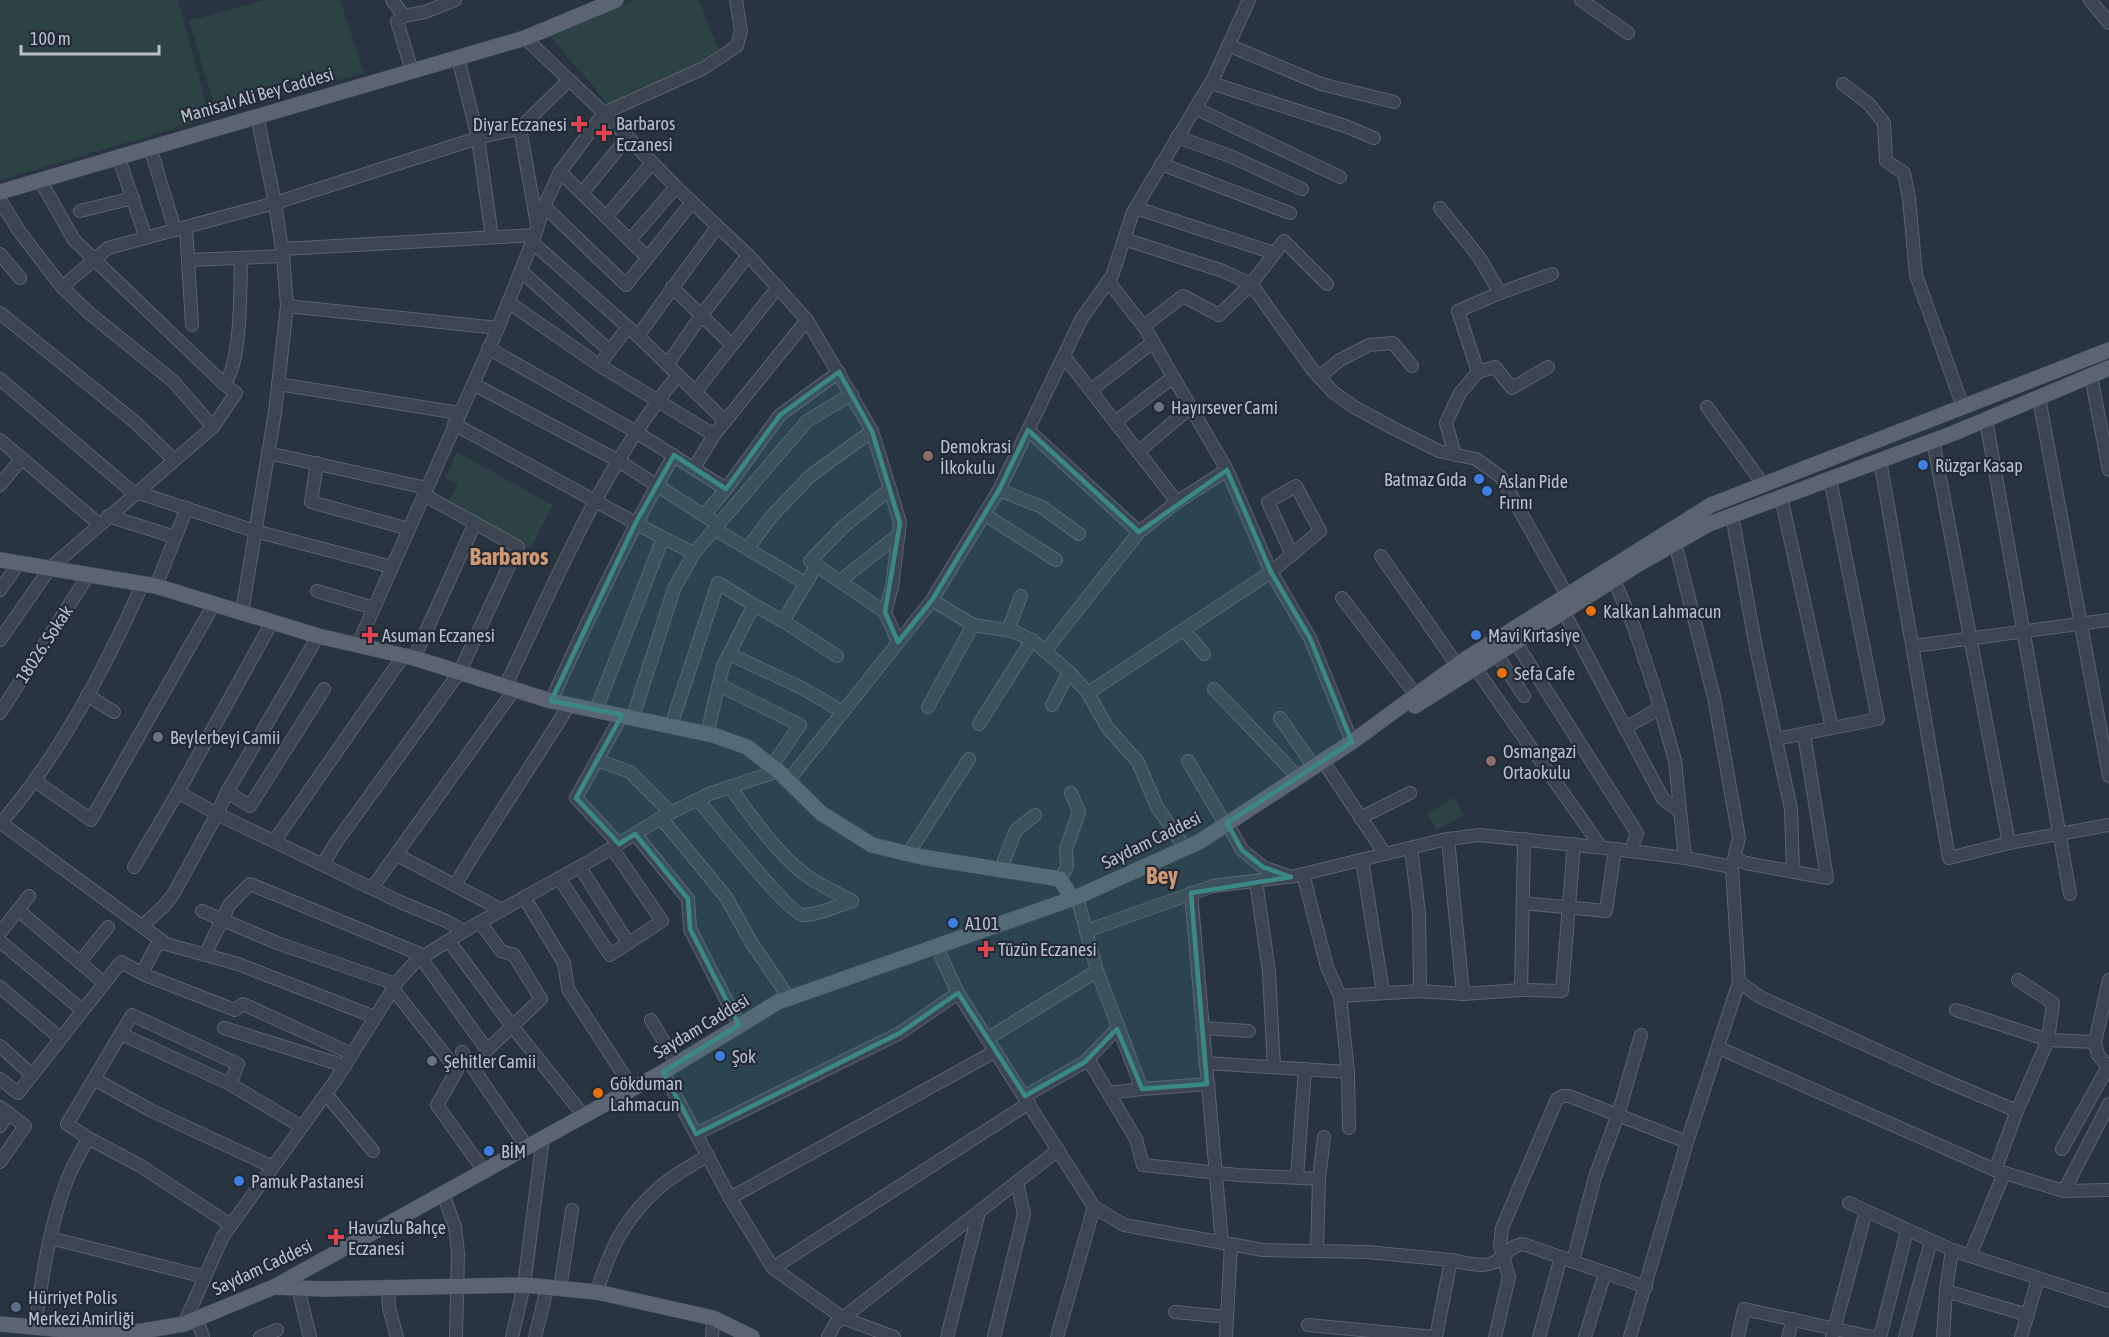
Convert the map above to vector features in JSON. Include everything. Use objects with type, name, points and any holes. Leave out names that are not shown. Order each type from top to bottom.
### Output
[{"type":"main road","name":"Manisalı Ali Bey Caddesi","points":[[0,192],[525,38],[616,0]]},
{"type":"main road","points":[[1352,742],[1457,665],[1711,505],[2109,350]]},
{"type":"main road","points":[[1352,742],[1433,696],[1614,580],[1709,524],[1933,441],[2109,369]]},
{"type":"main road","points":[[0,560],[149,584],[318,636],[409,657],[551,701],[707,734],[747,747],[779,773],[821,813],[872,845],[908,854],[1060,879],[1075,897]]},
{"type":"main road","name":"Saydam Caddesi","points":[[8,1329],[35,1328],[99,1335],[135,1334],[191,1321],[274,1287],[633,1089],[778,1002],[1075,897],[1199,842],[1352,742]]},
{"type":"main road","points":[[274,1287],[524,1286],[597,1292],[713,1318],[752,1337]]},
{"type":"street","points":[[392,0],[404,16]]},
{"type":"street","points":[[358,645],[498,328],[544,206],[560,172],[604,113],[704,68],[737,46],[741,31],[736,0]]},
{"type":"street","points":[[1581,0],[1628,33]]},
{"type":"street","points":[[2090,0],[2109,23]]},
{"type":"street","points":[[412,71],[397,21],[404,16],[425,12],[447,2]]},
{"type":"street","points":[[203,1337],[191,1321],[205,1278],[223,1236],[326,1094],[395,986],[423,957],[464,931],[666,816],[730,787],[779,773],[843,712],[932,600],[999,490],[1082,318],[1112,276],[1136,208],[1211,83],[1244,2]]},
{"type":"street","points":[[525,38],[748,255],[807,320],[872,431],[900,523],[892,587],[885,612]]},
{"type":"street","points":[[1228,45],[1321,84],[1394,102]]},
{"type":"street","points":[[458,58],[478,138],[492,237]]},
{"type":"street","points":[[62,287],[108,248],[275,203],[478,138],[520,128],[569,80]]},
{"type":"street","points":[[1211,83],[1345,126],[1374,138]]},
{"type":"street","points":[[1843,84],[1869,104],[1884,123],[1886,161],[1904,173],[1916,275],[1964,407]]},
{"type":"street","points":[[1195,108],[1340,177]]},
{"type":"street","points":[[242,612],[278,384],[286,306],[283,253],[258,116]]},
{"type":"street","points":[[520,128],[535,234],[725,421]]},
{"type":"street","points":[[582,193],[628,137]]},
{"type":"street","points":[[1176,138],[1230,156],[1302,189]]},
{"type":"street","points":[[150,147],[181,229],[188,260],[192,326]]},
{"type":"street","points":[[118,156],[146,238]]},
{"type":"street","points":[[606,217],[652,163]]},
{"type":"street","points":[[1161,164],[1290,213]]},
{"type":"street","points":[[560,172],[647,257]]},
{"type":"street","points":[[0,640],[50,568],[213,427],[236,393],[74,240],[40,180]]},
{"type":"street","points":[[630,240],[676,187]]},
{"type":"street","points":[[81,211],[133,198]]},
{"type":"street","points":[[0,200],[19,231],[62,287],[89,313],[173,381],[213,427]]},
{"type":"street","points":[[544,206],[626,285],[692,202]]},
{"type":"street","points":[[1136,208],[1274,253]]},
{"type":"street","points":[[1440,208],[1479,257],[1500,293]]},
{"type":"street","points":[[599,365],[610,351],[633,332],[672,287],[717,227]]},
{"type":"street","points":[[188,260],[241,258],[535,234]]},
{"type":"street","points":[[1124,239],[1223,271],[1251,284],[1333,392],[1354,407],[1439,451],[1476,459],[1501,477],[1567,595]]},
{"type":"street","points":[[1144,326],[1183,296],[1219,315],[1251,284],[1284,240],[1328,284]]},
{"type":"street","points":[[0,254],[20,278]]},
{"type":"street","points":[[667,365],[748,255]]},
{"type":"street","points":[[224,384],[229,379],[238,330],[241,258]]},
{"type":"street","points":[[521,271],[610,351]]},
{"type":"street","points":[[1478,372],[1458,311],[1552,274]]},
{"type":"street","points":[[1108,281],[1144,326],[1227,470],[1270,572],[1310,638],[1352,742]]},
{"type":"street","points":[[672,287],[732,345]]},
{"type":"street","points":[[695,392],[778,287]]},
{"type":"street","points":[[508,302],[599,365],[714,435]]},
{"type":"street","points":[[286,306],[498,328]]},
{"type":"street","points":[[0,313],[135,422],[174,460]]},
{"type":"street","points":[[694,468],[714,435],[807,320]]},
{"type":"street","points":[[1091,390],[1153,342]]},
{"type":"street","points":[[1320,377],[1340,360],[1370,345],[1393,343],[1412,366]]},
{"type":"street","points":[[488,348],[636,432],[726,489]]},
{"type":"street","points":[[1064,356],[1177,502]]},
{"type":"street","points":[[1455,455],[1446,423],[1460,393],[1478,372],[1495,368],[1512,388],[1548,367]]},
{"type":"street","points":[[705,514],[780,415],[839,372]]},
{"type":"street","points":[[372,888],[510,689],[595,500],[617,460],[678,375]]},
{"type":"street","points":[[1115,422],[1173,376]]},
{"type":"street","points":[[2091,376],[2109,470]]},
{"type":"street","points":[[0,379],[135,493],[255,531],[392,567]]},
{"type":"street","points":[[278,384],[457,419],[595,500],[694,553]]},
{"type":"street","points":[[473,384],[617,460],[705,514],[717,527],[805,583]]},
{"type":"street","points":[[559,878],[610,955],[662,921],[615,846],[576,798],[597,760],[628,716],[674,589],[694,553],[807,421],[852,394]]},
{"type":"street","points":[[2039,398],[2109,776]]},
{"type":"street","points":[[1138,452],[1191,407]]},
{"type":"street","points":[[1707,407],[1763,484]]},
{"type":"street","points":[[1986,420],[2070,894]]},
{"type":"street","points":[[1028,430],[1139,532]]},
{"type":"street","points":[[748,548],[771,517],[810,476],[872,431]]},
{"type":"street","points":[[0,440],[103,520],[175,537]]},
{"type":"street","points":[[1933,441],[2009,843]]},
{"type":"street","points":[[268,453],[425,492],[518,547],[459,673],[323,864]]},
{"type":"street","points":[[551,701],[590,614],[636,522],[674,455]]},
{"type":"street","points":[[0,485],[22,458]]},
{"type":"street","points":[[1880,460],[1949,858],[2009,843],[2109,825]]},
{"type":"street","points":[[317,464],[311,502],[409,529]]},
{"type":"street","points":[[1046,650],[1139,532],[1177,502],[1227,470]]},
{"type":"street","points":[[1776,739],[1878,719],[1830,479]]},
{"type":"street","points":[[1088,693],[1270,572],[1292,555],[1320,531],[1296,486],[1268,502],[1292,555]]},
{"type":"street","points":[[890,489],[843,527],[810,561],[885,612],[898,642]]},
{"type":"street","points":[[999,490],[1042,507],[1079,534]]},
{"type":"street","points":[[1781,497],[1833,728]]},
{"type":"street","points":[[187,508],[175,537],[125,622],[87,695],[35,782],[0,824],[166,944],[238,964],[375,1017]]},
{"type":"street","points":[[984,514],[1056,560]]},
{"type":"street","points":[[1732,515],[1791,809],[1793,872]]},
{"type":"street","points":[[275,840],[409,657],[475,523]]},
{"type":"street","points":[[840,581],[898,535]]},
{"type":"street","points":[[596,710],[663,538]]},
{"type":"street","points":[[1630,1337],[1687,1142],[1739,982],[1734,863],[1739,838],[1714,697],[1675,543]]},
{"type":"street","points":[[1381,556],[1457,665]]},
{"type":"street","points":[[0,590],[19,563]]},
{"type":"street","points":[[783,621],[817,565]]},
{"type":"street","name":"18026. Sokak","points":[[0,713],[89,574]]},
{"type":"street","points":[[1614,580],[1634,627],[1675,761],[1684,858]]},
{"type":"street","points":[[671,726],[718,583],[837,656]]},
{"type":"street","points":[[317,591],[374,608]]},
{"type":"street","points":[[1008,630],[1021,596]]},
{"type":"street","points":[[1342,597],[1416,695]]},
{"type":"street","points":[[932,600],[973,626],[1008,630],[1032,640],[1069,672],[1088,693],[1107,727],[1138,762],[1157,807],[1185,848]]},
{"type":"street","points":[[35,782],[91,820],[214,604]]},
{"type":"street","points":[[707,734],[723,666],[754,604]]},
{"type":"street","points":[[1564,612],[1663,799],[1680,811]]},
{"type":"street","points":[[1914,646],[2109,620]]},
{"type":"street","points":[[134,867],[272,622]]},
{"type":"street","points":[[928,707],[973,626]]},
{"type":"street","points":[[1184,630],[1204,654]]},
{"type":"street","points":[[142,926],[164,906],[174,893],[227,792],[318,636]]},
{"type":"street","points":[[979,724],[1032,640]]},
{"type":"street","points":[[1516,643],[1637,832],[1631,851]]},
{"type":"street","points":[[729,654],[802,688],[843,712]]},
{"type":"street","points":[[1497,655],[1524,696]]},
{"type":"street","points":[[1476,669],[1601,847]]},
{"type":"street","points":[[1052,705],[1069,672]]},
{"type":"street","points":[[719,685],[800,725],[779,773]]},
{"type":"street","points":[[227,792],[250,806],[324,689]]},
{"type":"street","points":[[1214,689],[1298,777]]},
{"type":"street","points":[[87,695],[114,712]]},
{"type":"street","points":[[455,885],[488,829],[531,768],[569,705]]},
{"type":"street","points":[[1626,728],[1660,708]]},
{"type":"street","points":[[1280,718],[1360,818],[1385,854]]},
{"type":"street","points":[[1086,931],[1213,886],[1297,875],[1449,839],[1479,835],[1734,863],[1827,878],[1804,734]]},
{"type":"street","points":[[908,854],[969,759]]},
{"type":"street","points":[[597,760],[630,772],[666,816],[726,897],[751,942],[789,998]]},
{"type":"street","points":[[1188,760],[1242,850],[1263,867],[1297,875]]},
{"type":"street","points":[[698,800],[779,895],[799,914],[808,915],[852,902],[807,876],[797,867],[757,824],[730,787]]},
{"type":"street","points":[[178,792],[217,814],[464,931]]},
{"type":"street","points":[[1060,879],[1067,867],[1066,849],[1079,812],[1071,793]]},
{"type":"street","points":[[1360,818],[1410,793]]},
{"type":"street","points":[[1000,870],[1016,830],[1035,815]]},
{"type":"street","points":[[635,834],[688,898],[690,929],[740,1025]]},
{"type":"street","points":[[1449,839],[1463,994]]},
{"type":"street","points":[[1521,990],[1524,839]]},
{"type":"street","points":[[1340,996],[1383,992],[1463,994],[1521,990],[1562,991],[1575,844]]},
{"type":"street","points":[[1411,848],[1419,913],[1420,992]]},
{"type":"street","points":[[1523,903],[1606,911],[1615,849]]},
{"type":"street","points":[[397,855],[502,910]]},
{"type":"street","points":[[1362,860],[1383,992]]},
{"type":"street","points":[[579,867],[628,943]]},
{"type":"street","points":[[1297,875],[1327,967],[1340,996],[1348,1072],[1349,1128]]},
{"type":"street","points":[[1256,880],[1269,972],[1274,1067]]},
{"type":"street","points":[[205,955],[229,905],[249,884],[423,957],[487,1050],[541,999],[513,955],[501,951],[480,922]]},
{"type":"street","points":[[1191,893],[1207,1084],[1226,1243],[1226,1337]]},
{"type":"street","points":[[0,933],[29,896]]},
{"type":"street","points":[[524,897],[564,963],[568,989],[633,1089]]},
{"type":"street","points":[[1075,897],[1097,971],[1142,1089]]},
{"type":"street","points":[[18,910],[104,983]]},
{"type":"street","points":[[202,911],[277,943],[395,986],[457,1070],[437,1105],[484,1171]]},
{"type":"street","points":[[80,962],[108,927]]},
{"type":"street","points":[[142,973],[160,939]]},
{"type":"street","points":[[0,941],[82,1010]]},
{"type":"street","points":[[449,941],[512,1026],[584,1116]]},
{"type":"street","points":[[936,946],[958,993],[1094,1207],[1124,1226],[1263,1250],[1366,1252],[1488,1265],[1520,1244],[1646,1287]]},
{"type":"street","points":[[0,1079],[18,1094],[121,962],[142,973],[235,1010],[243,1004],[352,1054]]},
{"type":"street","points":[[987,1039],[1097,971]]},
{"type":"street","points":[[1970,1256],[2000,1172],[2017,1111],[2048,1040],[2053,1003],[2018,980]]},
{"type":"street","points":[[2062,1149],[2108,1067],[2098,1055],[2095,1042],[2109,980]]},
{"type":"street","points":[[1739,982],[1760,997],[2017,1111]]},
{"type":"street","points":[[0,987],[60,1038]]},
{"type":"street","points":[[696,1134],[900,1033],[958,993]]},
{"type":"street","points":[[1956,1010],[2048,1040],[2095,1042]]},
{"type":"street","points":[[230,1084],[238,1064],[132,1015],[67,1124],[139,1165],[231,1225]]},
{"type":"street","points":[[651,1020],[676,1064]]},
{"type":"street","points":[[224,1028],[345,1066]]},
{"type":"street","points":[[1202,1028],[1249,1031]]},
{"type":"street","points":[[773,1268],[1088,1059],[1118,1029]]},
{"type":"street","points":[[121,1034],[230,1084],[302,1127]]},
{"type":"street","points":[[1539,1337],[1618,1115],[1641,1035]]},
{"type":"street","points":[[0,1046],[32,1075]]},
{"type":"street","points":[[1719,1048],[2000,1172],[2064,1191],[2109,1190]]},
{"type":"street","points":[[462,1052],[527,1147]]},
{"type":"street","points":[[730,1197],[994,1052]]},
{"type":"street","points":[[1088,1059],[1136,1139],[1143,1165],[1319,1179]]},
{"type":"street","points":[[1205,1063],[1348,1072]]},
{"type":"street","points":[[1297,1178],[1305,1069]]},
{"type":"street","points":[[663,1072],[730,1197],[773,1268],[843,1318],[894,1337]]},
{"type":"street","points":[[94,1079],[152,1111],[273,1167]]},
{"type":"street","points":[[1108,1093],[1207,1084]]},
{"type":"street","points":[[326,1094],[373,1151]]},
{"type":"street","points":[[1495,1337],[1509,1277],[1499,1240],[1502,1228],[1556,1101],[1563,1096],[1569,1096],[1687,1142]]},
{"type":"street","points":[[2064,1191],[2109,1104]]},
{"type":"street","points":[[0,1126],[4,1110],[25,1126],[0,1162]]},
{"type":"street","points":[[1317,1251],[1319,1179],[1324,1137]]},
{"type":"street","points":[[35,1328],[51,1238],[67,1179],[88,1138]]},
{"type":"street","points":[[512,1337],[524,1286],[543,1138]]},
{"type":"street","points":[[828,1337],[835,1324],[1058,1150]]},
{"type":"street","points":[[597,1292],[610,1251],[635,1214],[661,1186],[708,1155]]},
{"type":"street","points":[[994,1337],[1024,1214],[1017,1182]]},
{"type":"street","points":[[443,1194],[455,1227],[458,1253],[456,1337]]},
{"type":"street","points":[[1849,1203],[1952,1250],[2109,1301]]},
{"type":"street","points":[[1057,1337],[1094,1207]]},
{"type":"street","points":[[535,1337],[554,1288],[572,1210]]},
{"type":"street","points":[[947,1337],[979,1212]]},
{"type":"street","points":[[1833,1333],[1866,1212]]},
{"type":"street","points":[[1880,1337],[1907,1231]]},
{"type":"street","points":[[51,1238],[205,1278]]},
{"type":"street","points":[[1905,1337],[1931,1241]]},
{"type":"street","points":[[1946,1336],[1946,1291],[1952,1250]]},
{"type":"street","points":[[1308,1325],[1327,1332],[1436,1337],[1451,1260]]},
{"type":"street","points":[[1585,1337],[1605,1273]]},
{"type":"street","points":[[2021,1337],[2038,1279]]},
{"type":"street","points":[[298,1288],[310,1337]]},
{"type":"street","points":[[388,1288],[389,1308],[397,1337]]},
{"type":"street","points":[[1946,1291],[2028,1316]]},
{"type":"street","points":[[1738,1337],[1744,1309],[1793,1319],[1833,1333],[1872,1337]]},
{"type":"street","points":[[1175,1312],[1227,1317]]},
{"type":"street","points":[[712,1337],[713,1318]]},
{"type":"street","points":[[1788,1337],[1793,1319]]},
{"type":"street","points":[[260,1337],[277,1330]]},
{"type":"highlighted area","points":[[839,372],[872,431],[900,523],[885,612],[898,642],[932,600],[999,490],[1028,430],[1139,532],[1227,470],[1271,572],[1310,638],[1352,742],[1227,823],[1242,850],[1263,867],[1291,877],[1191,893],[1207,1084],[1142,1089],[1117,1029],[1085,1062],[1025,1096],[958,993],[900,1033],[696,1134],[663,1072],[739,1025],[690,929],[688,899],[635,834],[619,844],[576,798],[622,715],[551,701],[636,522],[674,455],[726,489],[780,415]]},
{"type":"green space","points":[[0,0],[178,0],[210,118],[0,180]]},
{"type":"green space","points":[[264,0],[340,0],[364,73],[217,114],[189,21]]},
{"type":"green space","points":[[635,0],[699,0],[723,63],[627,104],[611,107],[550,36]]},
{"type":"green space","points":[[457,452],[553,505],[530,549],[447,503],[458,484],[445,478]]},
{"type":"green space","points":[[1455,798],[1464,815],[1437,830],[1427,813]]},
{"type":"place","name":"Diyar Eczanesi","points":[[579,124]]},
{"type":"place","name":"Barbaros Eczanesi","points":[[604,133]]},
{"type":"place","name":"Hayırsever Cami","points":[[1159,407]]},
{"type":"place","name":"Demokrasi İlkokulu","points":[[928,456]]},
{"type":"place","name":"Rüzgar Kasap","points":[[1923,465]]},
{"type":"place","name":"Batmaz Gıda","points":[[1479,479]]},
{"type":"place","name":"Aslan Pide Fırını","points":[[1487,491]]},
{"type":"place","name":"Kalkan Lahmacun","points":[[1591,611]]},
{"type":"place","name":"Asuman Eczanesi","points":[[370,635]]},
{"type":"place","name":"Mavi Kırtasiye","points":[[1476,635]]},
{"type":"place","name":"Sefa Cafe","points":[[1502,673]]},
{"type":"place","name":"Beylerbeyi Camii","points":[[158,737]]},
{"type":"place","name":"Osmangazi Ortaokulu","points":[[1491,761]]},
{"type":"place","name":"A101","points":[[953,923]]},
{"type":"place","name":"Tüzün Eczanesi","points":[[986,949]]},
{"type":"place","name":"Şok","points":[[720,1056]]},
{"type":"place","name":"Şehitler Camii","points":[[432,1061]]},
{"type":"place","name":"Gökduman Lahmacun","points":[[598,1093]]},
{"type":"place","name":"BİM","points":[[489,1151]]},
{"type":"place","name":"Pamuk Pastanesi","points":[[239,1181]]},
{"type":"place","name":"Havuzlu Bahçe Eczanesi","points":[[336,1237]]},
{"type":"place","name":"Hürriyet Polis Merkezi Amirliği","points":[[16,1307]]},
{"type":"district","name":"Barbaros","points":[[509,556]]},
{"type":"district","name":"Bey","points":[[1162,875]]}]
